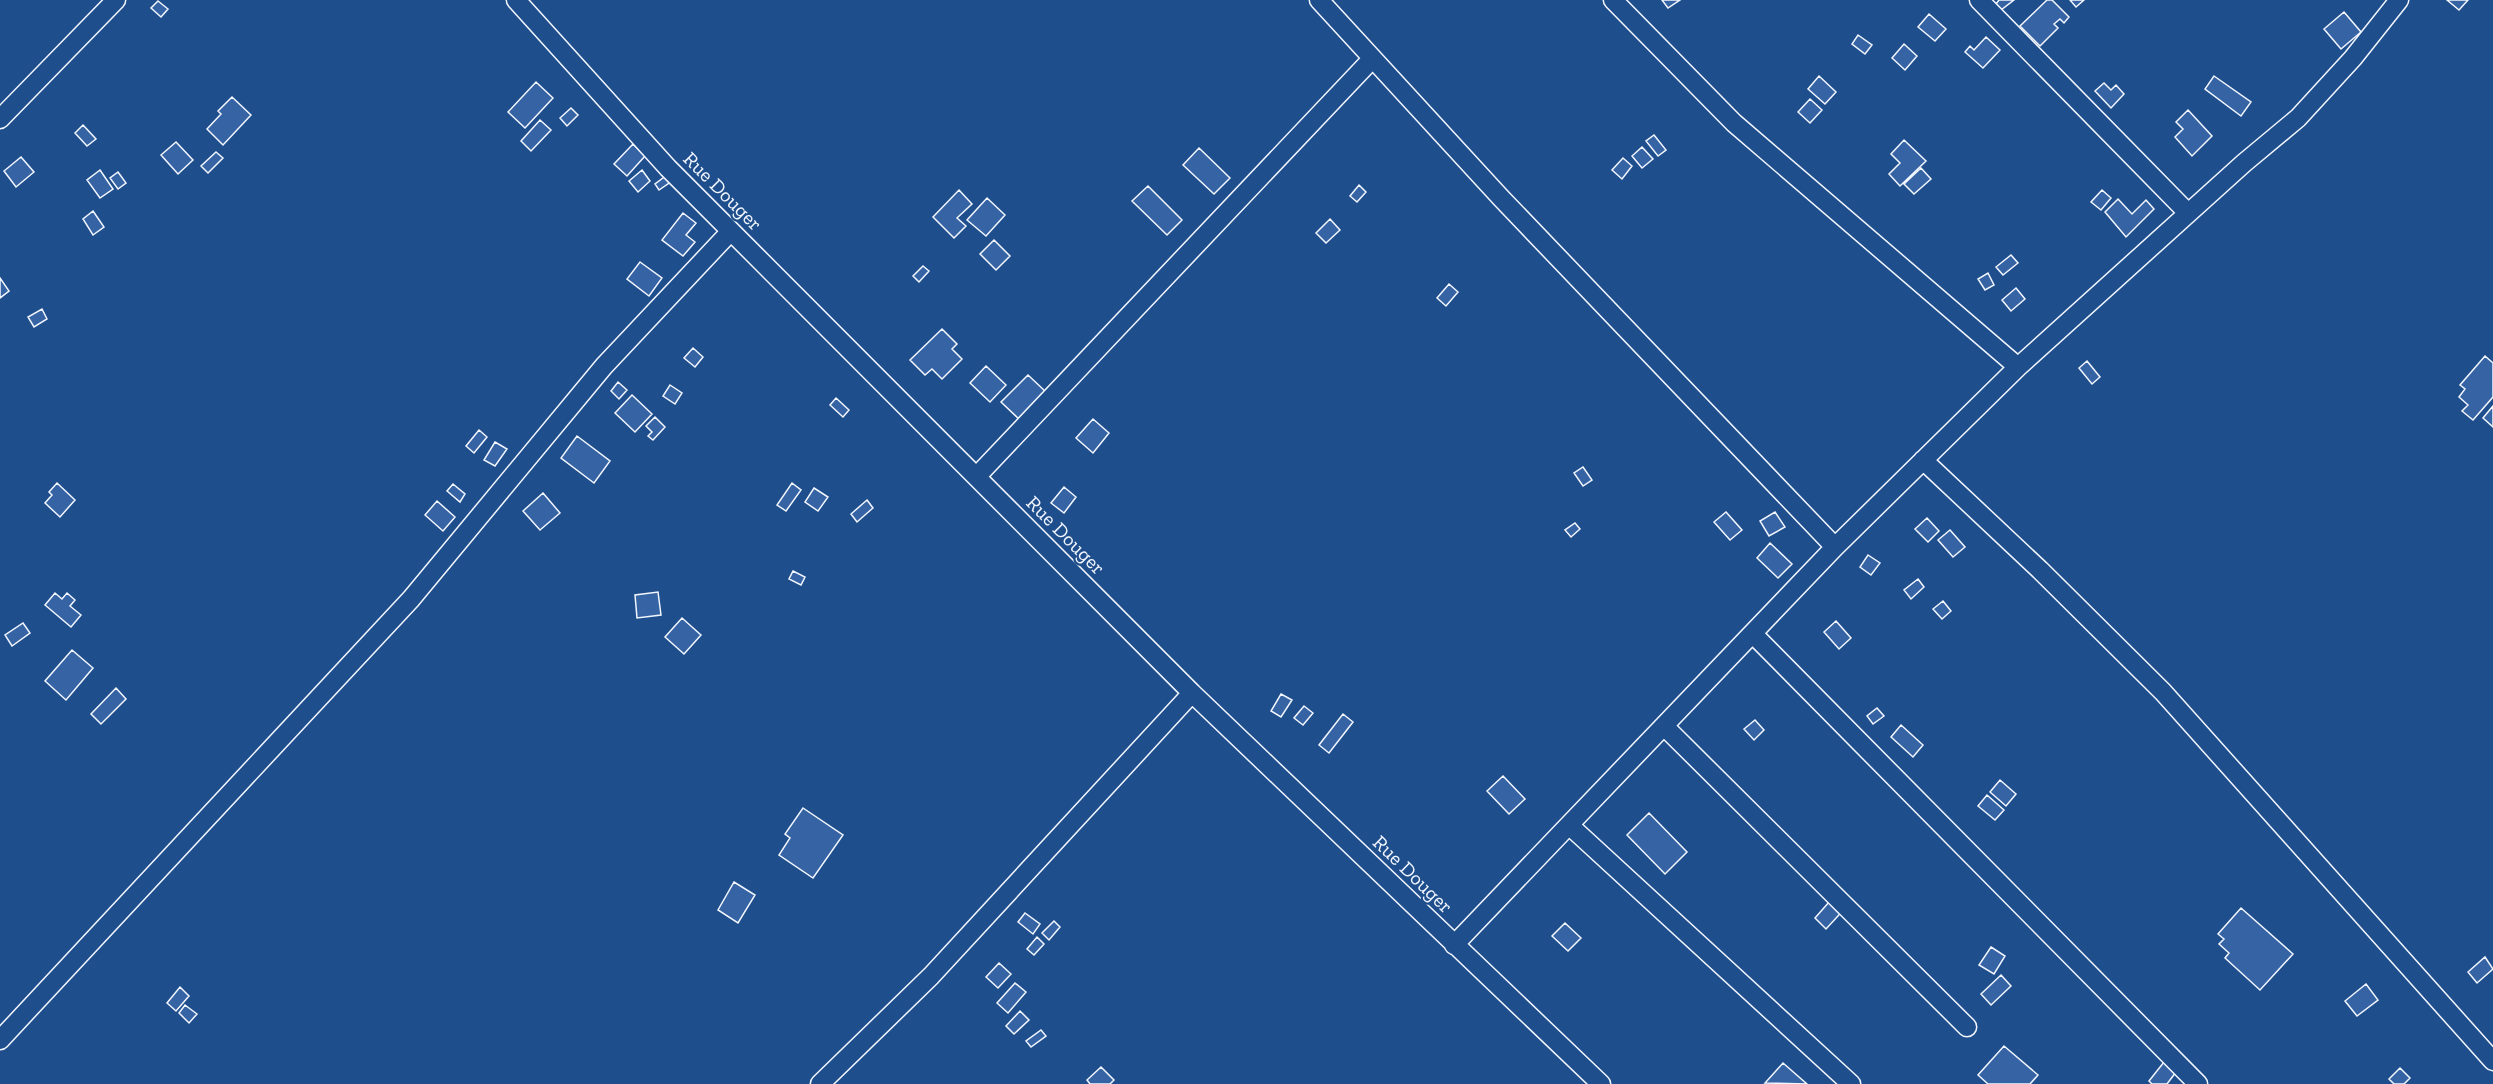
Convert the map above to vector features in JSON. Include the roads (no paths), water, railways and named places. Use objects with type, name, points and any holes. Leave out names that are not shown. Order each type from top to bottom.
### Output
[{"type":"street","points":[[0,119],[116,0]]},
{"type":"street","name":"Rue Douger","points":[[516,0],[668,168],[1192,693],[1601,1084]]},
{"type":"street","points":[[1319,0],[1502,199],[1835,548]]},
{"type":"street","points":[[1612,0],[1734,123],[2018,367]]},
{"type":"street","points":[[1979,0],[2188,213]]},
{"type":"street","points":[[1454,945],[1835,548],[1923,460],[2018,367],[2188,213],[2298,118],[2353,58],[2399,0]]},
{"type":"street","points":[[977,476],[1372,59]]},
{"type":"street","points":[[0,1040],[411,599],[604,366],[731,231]]},
{"type":"street","points":[[1923,460],[2040,570],[2163,693],[2493,1060]]},
{"type":"street","points":[[1753,634],[2198,1084]]},
{"type":"street","points":[[820,1084],[931,976],[1192,693]]},
{"type":"street","points":[[1664,726],[1967,1027]]},
{"type":"street","points":[[1569,825],[1851,1084]]}]
